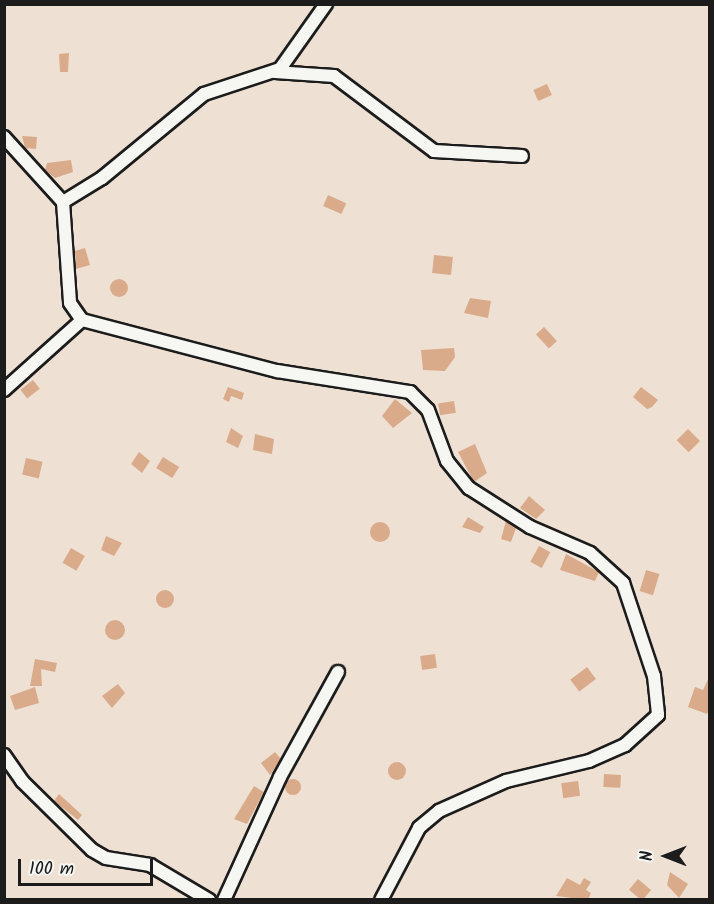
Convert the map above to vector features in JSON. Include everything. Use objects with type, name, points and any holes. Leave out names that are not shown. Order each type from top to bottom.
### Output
[{"type":"street","points":[[275,72],[326,4]]},
{"type":"street","points":[[63,202],[102,178],[204,94],[275,72],[334,76],[434,151],[522,156]]},
{"type":"street","points":[[4,137],[63,202],[70,303],[82,320],[277,371],[410,392],[428,410],[447,461],[469,488],[530,527],[590,553],[623,583],[654,676],[657,715],[625,745],[589,761],[506,780],[439,811],[419,828],[381,900]]},
{"type":"street","points":[[4,390],[82,320]]},
{"type":"street","points":[[224,900],[280,777],[338,672]]},
{"type":"street","points":[[4,755],[22,781],[92,850],[106,858],[150,865],[209,900]]},
{"type":"building","points":[[69,53],[68,72],[60,72],[59,54]]},
{"type":"building","points":[[547,84],[552,95],[538,101],[533,90]]},
{"type":"building","points":[[22,136],[37,137],[36,149],[25,148]]},
{"type":"building","points":[[71,160],[73,172],[55,178],[45,170],[47,163]]},
{"type":"building","points":[[328,195],[346,203],[341,214],[323,206]]},
{"type":"building","points":[[85,248],[90,265],[76,269],[75,251]]},
{"type":"building","points":[[434,255],[453,257],[451,275],[432,273]]},
{"type":"building","points":[[119,279],[127,284],[128,288],[123,296],[119,297],[111,292],[110,288],[115,280]]},
{"type":"building","points":[[470,298],[491,301],[488,318],[464,313]]},
{"type":"building","points":[[544,327],[557,341],[549,348],[536,335]]},
{"type":"building","points":[[454,348],[455,357],[445,371],[423,370],[421,350]]},
{"type":"building","points":[[33,380],[40,389],[27,399],[20,390]]},
{"type":"building","points":[[228,387],[244,393],[242,400],[231,396],[229,402],[223,399]]},
{"type":"building","points":[[641,387],[658,400],[652,407],[647,409],[633,397]]},
{"type":"building","points":[[395,399],[412,413],[393,428],[382,416]]},
{"type":"building","points":[[454,401],[456,413],[440,415],[438,404]]},
{"type":"building","points":[[231,428],[243,436],[238,448],[226,442]]},
{"type":"building","points":[[688,429],[700,441],[689,452],[677,440]]},
{"type":"building","points":[[255,434],[274,439],[272,454],[253,450]]},
{"type":"building","points":[[475,444],[487,473],[474,482],[458,452]]},
{"type":"building","points":[[139,452],[150,461],[142,473],[131,464]]},
{"type":"building","points":[[163,457],[179,467],[172,478],[156,468]]},
{"type":"building","points":[[26,458],[43,462],[39,478],[22,475]]},
{"type":"building","points":[[529,496],[545,510],[536,519],[520,508]]},
{"type":"building","points":[[468,517],[484,527],[480,533],[462,527]]},
{"type":"building","points":[[506,521],[516,528],[511,542],[501,539]]},
{"type":"building","points":[[380,522],[387,525],[390,532],[387,539],[380,542],[373,539],[370,532],[373,525]]},
{"type":"building","points":[[106,536],[122,543],[114,556],[101,550]]},
{"type":"building","points":[[539,546],[550,552],[542,568],[530,562]]},
{"type":"building","points":[[71,548],[85,556],[76,571],[62,563]]},
{"type":"building","points":[[566,554],[599,572],[595,581],[560,570]]},
{"type":"building","points":[[646,570],[659,574],[653,595],[640,591]]},
{"type":"building","points":[[165,590],[171,593],[174,599],[171,605],[165,608],[159,605],[156,599],[159,593]]},
{"type":"building","points":[[115,620],[122,623],[125,630],[122,637],[115,640],[108,637],[105,630],[108,623]]},
{"type":"building","points":[[435,654],[437,668],[422,670],[420,656]]},
{"type":"building","points":[[35,659],[57,663],[55,672],[41,669],[42,686],[30,686]]},
{"type":"building","points":[[587,667],[596,679],[579,692],[570,680]]},
{"type":"building","points":[[710,675],[710,708],[707,714],[688,707],[695,687],[703,690]]},
{"type":"building","points":[[118,684],[125,693],[112,708],[102,696]]},
{"type":"building","points":[[35,687],[39,703],[15,710],[10,696]]},
{"type":"building","points":[[275,752],[281,759],[270,775],[261,763]]},
{"type":"building","points":[[397,762],[403,765],[406,771],[403,777],[397,780],[391,777],[388,771],[391,765]]},
{"type":"building","points":[[604,774],[621,775],[620,788],[603,787]]},
{"type":"building","points":[[290,779],[296,779],[301,787],[299,793],[290,795],[285,790],[285,784]]},
{"type":"building","points":[[578,781],[580,796],[563,798],[561,783]]},
{"type":"building","points":[[254,786],[264,792],[247,824],[234,819]]},
{"type":"building","points":[[59,794],[82,815],[78,820],[54,801]]},
{"type":"building","points":[[670,872],[688,884],[679,898],[667,885]]},
{"type":"building","points":[[567,878],[580,885],[584,878],[591,882],[586,890],[591,893],[588,900],[556,896]]},
{"type":"building","points":[[638,879],[651,890],[641,900],[629,890]]}]
